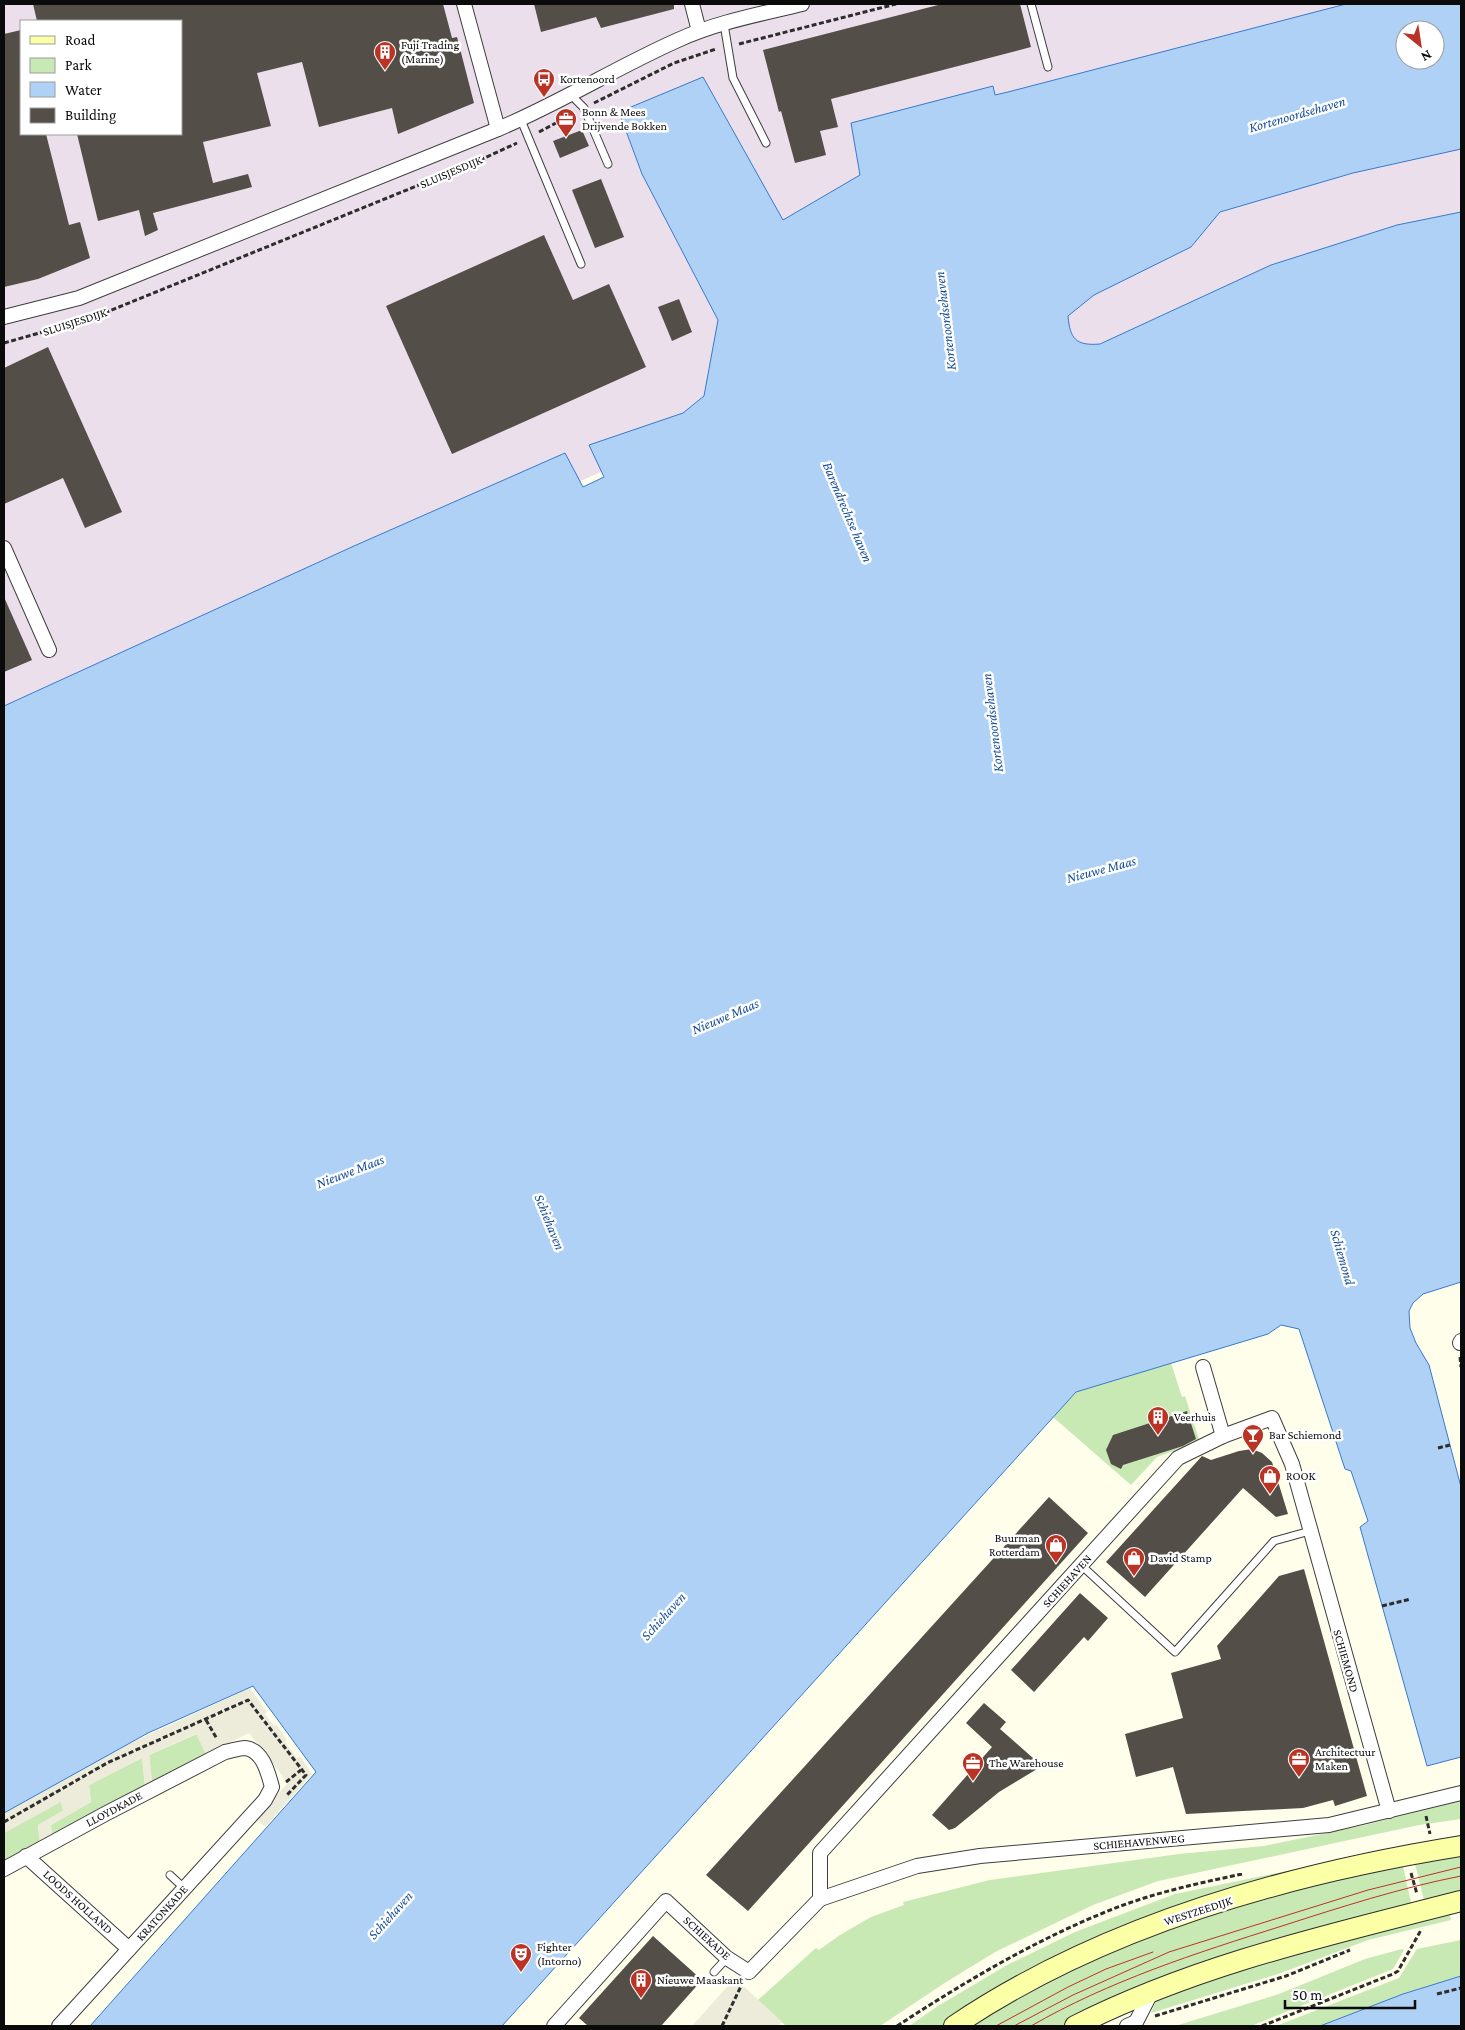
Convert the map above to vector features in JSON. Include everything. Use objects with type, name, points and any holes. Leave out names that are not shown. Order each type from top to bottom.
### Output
[{"type":"main road","name":"WESTZEEDIJK","points":[[954,2026],[987,2005],[1054,1969],[1131,1934],[1177,1917],[1293,1882],[1377,1861],[1461,1846]]},
{"type":"main road","points":[[1075,2026],[1152,1991],[1233,1962],[1353,1927],[1461,1901]]},
{"type":"street","points":[[464,4],[498,129]]},
{"type":"street","points":[[692,4],[699,31]]},
{"type":"street","name":"SLUISJESDIJK","points":[[4,317],[80,298],[521,120],[661,48],[699,31],[802,4]]},
{"type":"street","points":[[4,548],[49,650]]},
{"type":"street","points":[[1202,1367],[1223,1436]]},
{"type":"street","name":"SCHIEMOND","points":[[1223,1436],[1272,1418],[1292,1464],[1388,1812]]},
{"type":"street","name":"SCHIEHAVEN","points":[[820,1899],[820,1853],[1178,1458],[1223,1436]]},
{"type":"street","name":"LLOYDKADE","points":[[4,1869],[225,1752],[244,1748],[253,1750],[261,1758],[268,1771],[272,1787],[265,1800]]},
{"type":"street","name":"SCHIEHAVENWEG","points":[[820,1899],[918,1866],[980,1856],[1329,1825],[1461,1793]]},
{"type":"street","name":"KRATONKADE","points":[[59,2026],[265,1800]]},
{"type":"street","name":"LOODS HOLLAND","points":[[26,1856],[129,1949]]},
{"type":"street","points":[[749,1972],[820,1899]]},
{"type":"street","name":"SCHIEKADE","points":[[554,2026],[666,1901],[727,1958],[749,1972]]},
{"type":"street","points":[[1131,2024],[1152,1991]]},
{"type":"lane","points":[[1031,4],[1048,67]]},
{"type":"lane","points":[[724,24],[733,78],[766,143]]},
{"type":"lane","points":[[571,95],[584,108],[608,164]]},
{"type":"lane","points":[[521,120],[581,264]]},
{"type":"lane","points":[[1081,1565],[1175,1652],[1274,1541],[1310,1531]]},
{"type":"lane","points":[[170,1875],[184,1888]]},
{"type":"lane","points":[[714,1972],[727,1958]]},
{"type":"path","name":"SLUISJESDIJK","points":[[4,343],[100,314],[478,161],[674,63],[727,47],[896,4]]},
{"type":"path","points":[[1438,1448],[1450,1446]]},
{"type":"path","points":[[1382,1606],[1411,1598]]},
{"type":"path","points":[[4,1822],[107,1763],[230,1708]]},
{"type":"path","points":[[206,1720],[225,1752]]},
{"type":"path","points":[[1423,1803],[1431,1837]]},
{"type":"path","points":[[1414,1932],[1430,1928]]},
{"type":"path","points":[[1262,2026],[1393,1974],[1398,1970],[1421,1930]]},
{"type":"path","points":[[1131,2024],[1286,1976],[1359,1947]]},
{"type":"path","points":[[722,2026],[749,1972]]},
{"type":"path","points":[[1437,1994],[1461,1988]]},
{"type":"shaded area","points":[[4,4],[1461,4],[1461,229],[1091,365],[717,421],[4,734]]},
{"type":"shaded area","points":[[250,1688],[267,1712],[265,1714],[274,1726],[276,1724],[287,1740],[285,1742],[297,1758],[300,1756],[312,1774],[265,1827],[256,1818],[288,1783],[249,1733],[206,1754],[196,1734],[149,1755],[152,1782],[145,1786],[142,1758],[89,1785],[91,1802],[51,1825],[52,1835],[40,1842],[38,1825],[63,1811],[61,1802],[4,1833],[4,1812],[103,1756]]},
{"type":"shaded area","points":[[735,1978],[782,2022],[778,2026],[692,2026]]},
{"type":"green space","points":[[1171,1363],[1182,1397],[1185,1396],[1200,1442],[1157,1457],[1131,1485],[1053,1417],[1076,1392]]},
{"type":"green space","points":[[197,1734],[206,1754],[152,1782],[149,1755]]},
{"type":"green space","points":[[142,1758],[145,1786],[52,1835],[51,1825],[91,1802],[89,1785]]},
{"type":"green space","points":[[61,1801],[63,1811],[38,1825],[40,1842],[4,1862],[4,1833]]},
{"type":"green space","points":[[1461,1801],[1461,1819],[1419,1825],[1158,1881],[1093,1905],[997,1951],[880,2026],[786,2026],[758,2000],[816,1948],[819,1950],[871,1917],[904,1905],[903,1902],[990,1880],[1179,1854],[1264,1846],[1361,1826]]},
{"type":"green space","points":[[1461,1835],[1461,1838],[1255,1887],[956,2017],[942,2026],[909,2026],[938,2006],[1007,1965],[1075,1932],[1175,1894]]},
{"type":"green space","points":[[1461,1853],[1461,1895],[1425,1904],[1414,1860]]},
{"type":"green space","points":[[1402,1862],[1412,1907],[1102,2006],[1061,2026],[967,2026],[992,2010],[1118,1947],[1205,1914]]},
{"type":"green space","points":[[1450,1914],[1451,1920],[1368,1940],[1281,1973],[1151,2013],[1157,1999],[1229,1974],[1302,1952]]},
{"type":"green space","points":[[1461,1940],[1461,1976],[1403,1994],[1320,2026],[1276,2026],[1399,1978],[1417,1949]]},
{"type":"green space","points":[[1404,1950],[1393,1969],[1251,2026],[1175,2026],[1279,1994],[1365,1959]]},
{"type":"water","points":[[1346,4],[1461,4],[1461,149],[1353,173],[1220,212],[1191,247],[1094,295],[1068,316],[1070,330],[1076,339],[1085,344],[1100,344],[1271,265],[1397,225],[1461,212],[1461,1282],[1423,1294],[1413,1303],[1409,1311],[1410,1328],[1416,1343],[1429,1365],[1461,1487],[1461,1757],[1427,1766],[1360,1527],[1368,1521],[1351,1471],[1345,1469],[1299,1329],[1281,1325],[1268,1334],[1076,1392],[502,2026],[90,2026],[316,1772],[253,1686],[148,1733],[4,1813],[4,706],[354,546],[565,453],[583,487],[604,477],[589,445],[683,413],[704,396],[718,320],[642,174],[619,112],[703,77],[783,220],[860,175],[851,123],[993,86],[995,95]]},
{"type":"water","points":[[1461,1976],[1461,2026],[1320,2026],[1403,1994]]},
{"type":"building","points":[[33,4],[443,4],[452,38],[457,37],[474,103],[398,134],[392,108],[319,127],[302,62],[257,73],[271,126],[203,142],[213,183],[248,174],[252,187],[153,213],[158,230],[145,236],[139,210],[98,221],[77,135],[182,135],[182,20],[37,20]]},
{"type":"building","points":[[534,4],[674,4],[674,9],[601,28],[596,17],[541,32]]},
{"type":"building","points":[[942,4],[1020,4],[1031,47],[831,99],[838,127],[820,131],[826,155],[795,163],[763,50]]},
{"type":"building","points":[[20,30],[20,135],[46,135],[69,225],[80,222],[90,258],[38,279],[4,287],[4,34]]},
{"type":"building","points":[[582,130],[589,146],[560,158],[553,141]]},
{"type":"building","points":[[601,179],[624,237],[595,248],[572,190]]},
{"type":"building","points":[[544,235],[573,300],[609,284],[646,367],[452,454],[386,306]]},
{"type":"building","points":[[679,299],[692,332],[672,341],[658,307]]},
{"type":"building","points":[[48,347],[122,512],[85,528],[63,478],[4,504],[4,368]]},
{"type":"building","points":[[4,597],[32,660],[4,672]]},
{"type":"building","name":"Veerhuis","points":[[1187,1411],[1196,1439],[1183,1446],[1123,1465],[1121,1469],[1111,1464],[1106,1450],[1113,1435]]},
{"type":"building","points":[[1252,1449],[1262,1453],[1272,1462],[1288,1514],[1276,1517],[1243,1488],[1145,1597],[1106,1562],[1202,1456],[1211,1460]]},
{"type":"building","points":[[1049,1497],[1088,1533],[748,1911],[706,1875]]},
{"type":"building","points":[[1304,1569],[1367,1796],[1335,1806],[1333,1800],[1303,1808],[1186,1814],[1173,1767],[1136,1777],[1125,1734],[1183,1718],[1171,1673],[1221,1659],[1217,1646],[1279,1576]]},
{"type":"building","points":[[1080,1593],[1108,1618],[1088,1641],[1084,1637],[1034,1692],[1011,1670]]},
{"type":"building","points":[[984,1703],[1006,1722],[1000,1729],[1042,1766],[999,1792],[955,1828],[949,1830],[932,1815],[992,1747],[966,1723]]},
{"type":"building","name":"Nieuwe Maaskant","points":[[653,1936],[702,1980],[661,2026],[588,2026],[579,2018]]},
{"type":"tram line","points":[[1014,2026],[1073,1995],[1169,1952],[1368,1890],[1461,1867]]},
{"type":"tram line","points":[[1031,2026],[1091,1995],[1185,1958],[1371,1898],[1461,1876]]},
{"type":"tram line","points":[[996,2026],[1068,1987],[1106,1969],[1153,1952]]},
{"type":"place","name":"Fuji Trading (Marine)","points":[[385,71]]},
{"type":"place","name":"Kortenoord","points":[[544,98]]},
{"type":"place","name":"Bonn & Mees Drijvende Bokken","points":[[566,138]]},
{"type":"place","name":"Veerhuis","points":[[1158,1436]]},
{"type":"place","name":"Bar Schiemond","points":[[1253,1454]]},
{"type":"place","name":"ROOK","points":[[1270,1495]]},
{"type":"place","name":"Buurman Rotterdam","points":[[1056,1564]]},
{"type":"place","name":"David Stamp","points":[[1134,1577]]},
{"type":"place","name":"Architectuur Maken","points":[[1299,1778]]},
{"type":"place","name":"The Warehouse","points":[[973,1782]]},
{"type":"place","name":"Fighter (Intorno)","points":[[521,1973]]},
{"type":"place","name":"Nieuwe Maaskant","points":[[641,1999]]},
{"type":"water label","name":"Kortenoordsehaven","points":[[1297,114]]},
{"type":"water label","name":"Kortenoordsehaven","points":[[945,321]]},
{"type":"water label","name":"Barendrechtse haven","points":[[848,512]]},
{"type":"water label","name":"Kortenoordsehaven","points":[[992,723]]},
{"type":"water label","name":"Nieuwe Maas","points":[[1101,869]]},
{"type":"water label","name":"Nieuwe Maas","points":[[725,1016]]},
{"type":"water label","name":"Nieuwe Maas","points":[[350,1171]]},
{"type":"water label","name":"Schiehaven","points":[[550,1222]]},
{"type":"water label","name":"Schiemond","points":[[1343,1257]]},
{"type":"water label","name":"Schiehaven","points":[[663,1616]]},
{"type":"water label","name":"Schiehaven","points":[[390,1915]]}]
